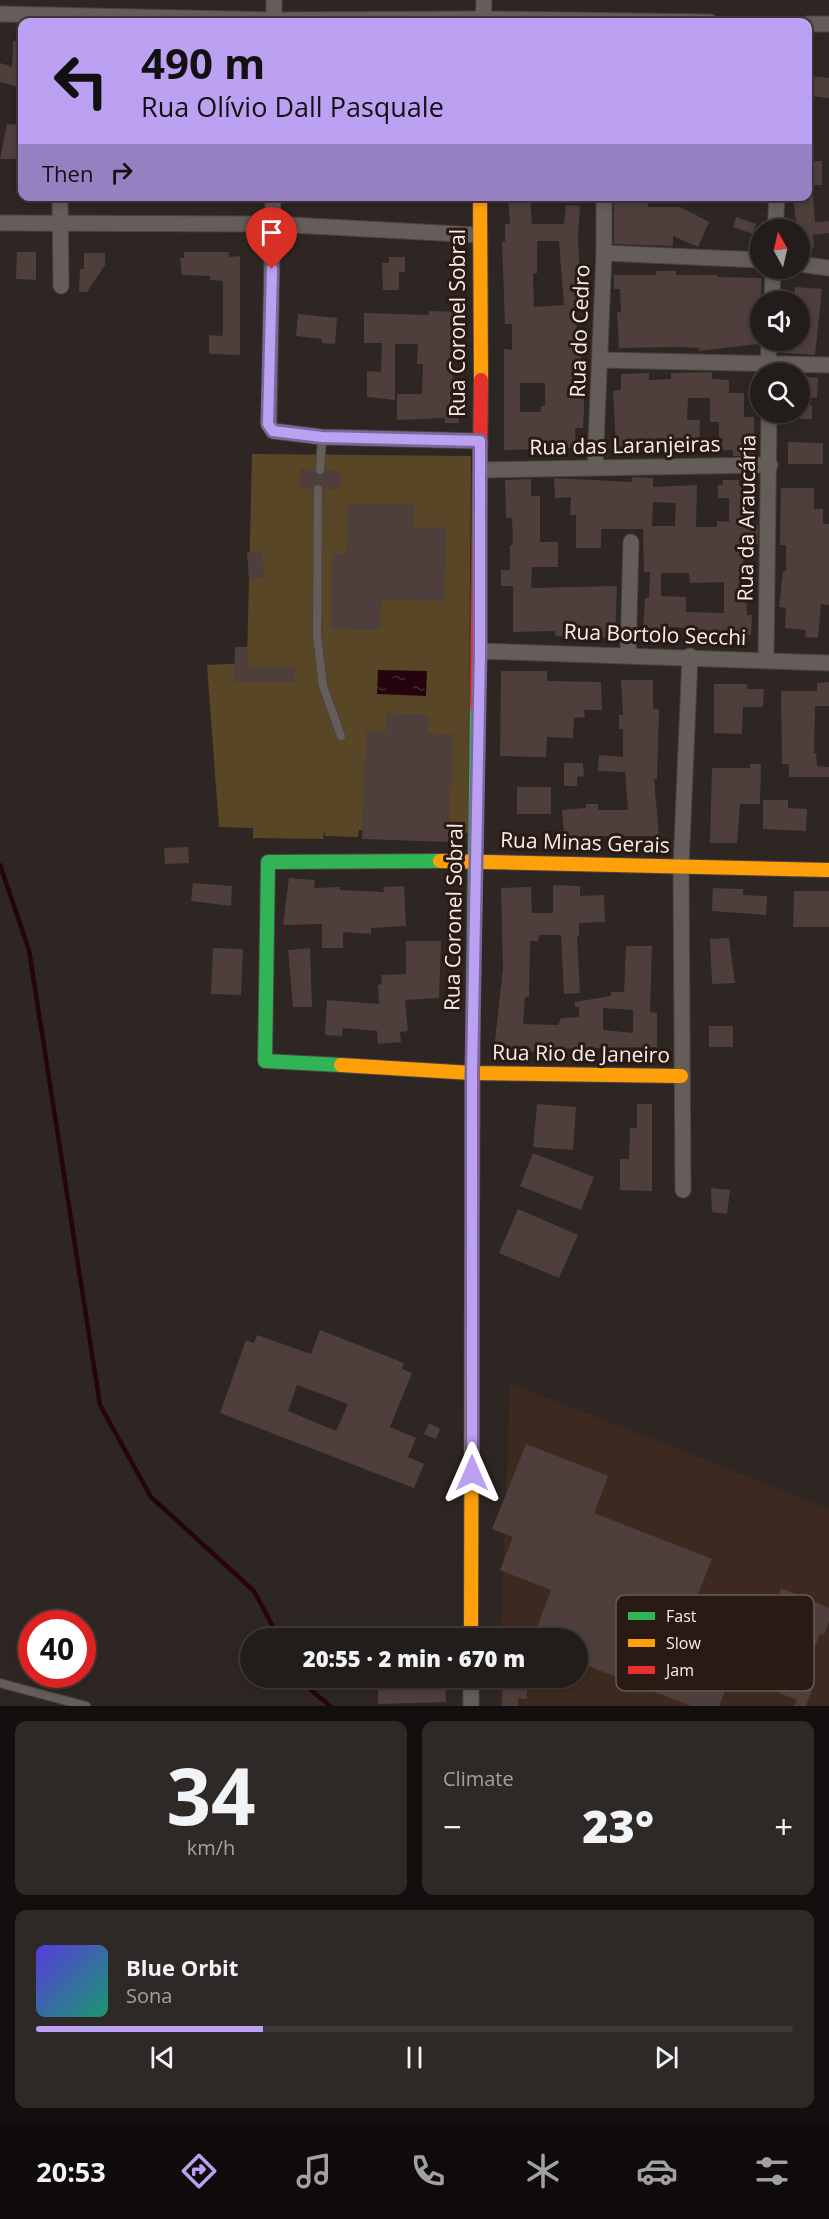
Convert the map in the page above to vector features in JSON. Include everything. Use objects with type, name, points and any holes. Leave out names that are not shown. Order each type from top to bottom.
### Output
[{"type":"street","points":[[274,0],[274,18]]},
{"type":"street","points":[[483,18],[484,0]]},
{"type":"street","points":[[0,14],[66,12],[205,18]]},
{"type":"street","points":[[812,24],[829,24]]},
{"type":"street","points":[[60,201],[61,286]]},
{"type":"street","points":[[273,201],[268,424],[273,431],[322,437],[480,441]]},
{"type":"street","name":"Rua Coronel Sobral","points":[[471,1628],[472,1073],[480,651],[480,201]]},
{"type":"street","name":"Rua do Cedro","points":[[596,467],[604,253],[603,201]]},
{"type":"street","points":[[776,219],[777,201]]},
{"type":"street","points":[[0,223],[273,224],[478,235]]},
{"type":"street","points":[[604,253],[750,260]]},
{"type":"street","points":[[810,265],[829,268]]},
{"type":"street","points":[[601,360],[750,368]]},
{"type":"street","points":[[810,366],[829,365]]},
{"type":"street","name":"Rua da Araucária","points":[[766,660],[769,423]]},
{"type":"street","name":"Rua das Laranjeiras","points":[[481,470],[770,465]]},
{"type":"street","points":[[628,655],[631,542]]},
{"type":"street","name":"Rua Bortolo Secchi","points":[[480,651],[690,656],[829,663]]},
{"type":"street","points":[[682,1190],[681,867],[690,656]]},
{"type":"street","name":"Rua Minas Gerais","points":[[265,1061],[268,862],[476,861],[829,870]]},
{"type":"street","name":"Rua Rio de Janeiro","points":[[265,1061],[472,1073],[681,1076]]},
{"type":"street","points":[[471,1688],[471,1706]]},
{"type":"lane","points":[[320,470],[322,437]]},
{"type":"lane","points":[[318,489],[317,636],[322,686],[340,735]]},
{"type":"lane","points":[[0,1683],[86,1706]]},
{"type":"shaded area","points":[[252,454],[471,456],[468,833],[359,830],[358,837],[325,836],[324,830],[323,839],[253,838],[253,828],[219,827],[207,665],[247,663]]},
{"type":"shaded area","points":[[510,1383],[829,1509],[829,1706],[499,1706],[500,1688],[588,1688],[588,1628],[501,1628]]},
{"type":"water","points":[[378,670],[427,671],[426,696],[377,694]]},
{"type":"building","points":[[13,41],[18,42],[18,87],[0,82],[0,63],[12,67]]},
{"type":"building","points":[[812,76],[829,78],[829,98],[812,96]]},
{"type":"building","points":[[7,124],[18,125],[18,159],[0,159]]},
{"type":"building","points":[[812,161],[822,161],[822,185],[812,185]]},
{"type":"building","points":[[812,196],[815,222],[829,221],[829,233],[813,235],[814,248],[810,248],[810,219],[796,219],[794,201],[812,201]]},
{"type":"building","points":[[508,201],[530,201],[532,224],[564,224],[566,205],[580,206],[578,236],[580,281],[578,281],[578,300],[576,300],[577,349],[581,349],[580,390],[584,390],[584,412],[583,428],[575,428],[576,448],[504,450],[504,349],[512,350],[512,324],[505,324],[502,242],[505,242],[505,224],[510,224]],"holes":[[[537,241],[559,241],[564,305],[534,307],[533,274],[537,273]],[[520,383],[545,383],[545,406],[541,406],[541,412],[520,412]]]},
{"type":"building","points":[[614,201],[647,201],[648,207],[680,207],[709,222],[698,247],[673,236],[673,246],[614,244]]},
{"type":"building","points":[[736,217],[750,222],[750,233],[733,227]]},
{"type":"building","points":[[17,252],[36,252],[36,280],[16,279]]},
{"type":"building","points":[[184,252],[229,252],[229,257],[240,256],[240,355],[209,354],[209,335],[223,336],[223,281],[210,280],[210,276],[182,275],[180,258],[184,258]]},
{"type":"building","points":[[84,253],[105,253],[105,265],[87,292],[79,292],[80,269],[84,269]]},
{"type":"building","points":[[389,257],[405,257],[405,272],[399,272],[399,290],[383,290],[382,263],[389,263]]},
{"type":"building","points":[[656,271],[676,271],[676,275],[717,275],[717,277],[762,279],[761,291],[750,291],[750,345],[699,351],[699,348],[679,347],[619,348],[617,312],[621,312],[620,289],[614,289],[614,275],[656,275]]},
{"type":"building","points":[[795,287],[822,289],[815,355],[783,353],[783,351],[810,351],[810,291],[795,291]]},
{"type":"building","points":[[429,311],[459,312],[458,341],[451,341],[450,367],[453,367],[452,397],[459,397],[459,423],[445,423],[445,418],[397,420],[397,394],[422,394],[423,364],[417,364],[418,344],[395,344],[395,400],[367,397],[367,371],[381,372],[382,343],[364,343],[364,313],[429,315]]},
{"type":"building","points":[[298,314],[337,318],[335,344],[322,343],[322,339],[296,336]]},
{"type":"building","points":[[712,372],[712,379],[729,380],[729,393],[744,393],[744,417],[750,417],[750,423],[754,423],[754,456],[733,456],[733,450],[719,450],[719,422],[710,422],[710,398],[688,398],[687,420],[700,420],[699,450],[691,450],[691,453],[653,454],[653,446],[616,446],[613,391],[621,390],[621,374],[649,373],[649,380],[671,379],[671,373]]},
{"type":"building","points":[[810,377],[818,378],[817,398],[810,398]]},
{"type":"building","points":[[810,405],[812,405],[812,419],[810,419]]},
{"type":"building","points":[[788,442],[823,443],[823,464],[788,464]]},
{"type":"building","points":[[301,469],[314,470],[320,476],[326,470],[340,471],[339,490],[324,489],[319,483],[312,489],[300,488]]},
{"type":"building","points":[[632,477],[653,478],[653,487],[697,485],[696,527],[717,527],[717,521],[729,522],[729,498],[718,498],[718,485],[723,485],[723,480],[739,480],[739,486],[744,486],[744,503],[749,503],[749,525],[758,525],[758,544],[743,544],[744,590],[746,590],[747,615],[752,615],[751,635],[662,626],[662,633],[643,632],[645,598],[649,598],[650,572],[644,572],[643,529],[601,529],[601,548],[576,548],[576,515],[570,515],[571,497],[555,498],[554,478],[632,482]],"holes":[[[653,502],[676,503],[675,526],[652,526]],[[661,573],[689,573],[690,583],[724,582],[724,613],[686,612],[686,597],[661,596]]]},
{"type":"building","points":[[531,479],[531,496],[540,496],[540,542],[558,542],[558,567],[532,567],[531,588],[617,586],[615,638],[555,636],[555,631],[513,632],[513,586],[501,586],[501,570],[510,570],[510,545],[513,545],[512,518],[506,518],[505,480]]},
{"type":"building","points":[[781,488],[814,488],[814,509],[823,509],[823,524],[829,524],[829,605],[821,604],[818,638],[805,637],[806,630],[785,628],[786,608],[779,607],[783,571],[786,571],[786,545],[780,545]]},
{"type":"building","points":[[348,504],[414,505],[413,527],[446,527],[444,601],[381,599],[380,630],[331,629],[333,554],[347,554]]},
{"type":"building","points":[[262,551],[264,578],[249,579],[247,552]]},
{"type":"building","points":[[235,647],[248,647],[247,667],[295,668],[295,682],[234,682]]},
{"type":"building","points":[[501,671],[547,671],[547,681],[601,682],[602,710],[584,710],[585,717],[574,718],[573,738],[547,737],[546,757],[500,756]]},
{"type":"building","points":[[621,680],[653,680],[653,709],[659,709],[657,779],[654,779],[659,836],[564,836],[562,810],[586,808],[586,804],[598,804],[598,810],[628,810],[625,772],[598,771],[599,755],[623,757],[623,729],[619,729],[619,715],[623,715]]},
{"type":"building","points":[[829,682],[829,706],[815,706],[814,753],[816,753],[817,766],[829,767],[829,777],[789,777],[789,764],[782,764],[781,691],[817,691],[817,683]]},
{"type":"building","points":[[714,684],[747,684],[747,689],[764,689],[763,707],[743,707],[742,734],[714,733]]},
{"type":"building","points":[[387,713],[429,715],[428,733],[453,734],[449,842],[362,839],[366,731],[386,732]]},
{"type":"building","points":[[564,763],[583,763],[584,776],[577,777],[577,786],[564,786]]},
{"type":"building","points":[[750,764],[761,764],[760,804],[740,804],[737,843],[710,843],[712,768],[750,768]]},
{"type":"building","points":[[517,787],[551,787],[551,814],[517,814]]},
{"type":"building","points":[[763,800],[788,800],[788,808],[807,809],[806,831],[763,829]]},
{"type":"building","points":[[188,847],[189,863],[165,864],[164,848]]},
{"type":"building","points":[[289,878],[315,880],[314,888],[340,887],[340,890],[384,892],[383,887],[404,886],[406,926],[371,928],[371,934],[343,932],[343,948],[322,948],[322,924],[283,925]]},
{"type":"building","points":[[193,883],[232,886],[231,906],[191,901]]},
{"type":"building","points":[[553,885],[580,886],[580,896],[604,895],[605,922],[579,923],[579,936],[577,935],[580,993],[564,994],[561,935],[539,935],[538,941],[530,941],[529,997],[525,997],[523,1024],[558,1025],[561,1018],[579,1017],[579,1007],[575,1007],[575,1002],[611,996],[611,992],[624,992],[626,946],[652,946],[650,1012],[657,1013],[657,1047],[553,1049],[553,1053],[494,1050],[503,968],[501,888],[531,887],[532,913],[553,913]],"holes":[[[603,1008],[633,1010],[633,1033],[603,1030]]]},
{"type":"building","points":[[713,888],[743,889],[743,895],[767,896],[766,915],[712,911]]},
{"type":"building","points":[[794,891],[829,891],[829,927],[793,927]]},
{"type":"building","points":[[729,938],[735,983],[712,984],[710,939]]},
{"type":"building","points":[[406,941],[441,941],[439,998],[405,1000],[408,1031],[400,1032],[401,1042],[378,1044],[377,1031],[343,1028],[342,1036],[325,1035],[327,1000],[379,1004],[378,985],[382,984],[381,975],[406,974]]},
{"type":"building","points":[[213,948],[243,949],[241,995],[211,994]]},
{"type":"building","points":[[310,948],[312,1007],[293,1007],[288,950]]},
{"type":"building","points":[[709,1026],[733,1026],[733,1047],[709,1047]]},
{"type":"building","points":[[537,1104],[576,1107],[573,1150],[533,1147]]},
{"type":"building","points":[[637,1104],[652,1104],[652,1191],[620,1190],[620,1159],[629,1159],[630,1128],[637,1128]]},
{"type":"building","points":[[533,1153],[594,1177],[581,1210],[520,1186]]},
{"type":"building","points":[[711,1188],[730,1190],[727,1214],[712,1212]]},
{"type":"building","points":[[518,1209],[578,1235],[559,1278],[499,1253]]},
{"type":"building","points":[[320,1330],[404,1363],[402,1369],[412,1373],[390,1427],[416,1438],[408,1457],[424,1464],[414,1488],[220,1413],[246,1340],[254,1343],[257,1335],[311,1354]],"holes":[[[297,1385],[348,1404],[336,1431],[288,1411]]]},
{"type":"building","points":[[429,1423],[440,1429],[436,1439],[424,1434]]},
{"type":"building","points":[[526,1444],[608,1476],[594,1513],[712,1559],[698,1595],[616,1595],[616,1677],[588,1666],[588,1628],[537,1628],[551,1590],[500,1570],[513,1537],[492,1529]]},
{"type":"building","points":[[781,1588],[798,1595],[779,1595]]},
{"type":"building","points":[[814,1602],[829,1608],[829,1622],[824,1635],[820,1634],[814,1649]]},
{"type":"building","points":[[378,1688],[445,1688],[446,1702],[378,1704]]},
{"type":"building","points":[[503,1688],[527,1688],[527,1699],[518,1698],[518,1706],[502,1706]]},
{"type":"building","points":[[652,1691],[725,1691],[719,1706],[691,1706]]},
{"type":"building","points":[[780,1691],[811,1691],[806,1706],[794,1706],[797,1700],[779,1693]]},
{"type":"waterway","points":[[0,865],[29,950],[100,1405],[151,1497],[254,1591],[274,1628]]},
{"type":"waterway","points":[[309,1688],[330,1706]]},
{"type":"traffic: fast","points":[[473,1014],[477,707]]},
{"type":"traffic: fast","points":[[341,1065],[265,1061],[268,862],[440,861]]},
{"type":"traffic: slow","points":[[480,201],[481,380]]},
{"type":"traffic: slow","points":[[440,861],[829,870]]},
{"type":"traffic: slow","points":[[341,1065],[472,1073],[681,1076]]},
{"type":"traffic: slow","points":[[471,1628],[472,1241]]},
{"type":"traffic: jam","points":[[477,707],[481,380]]},
{"type":"traffic: jam","points":[[472,1241],[473,1014]]},
{"type":"route","points":[[272,269],[268,424],[273,431],[322,437],[480,441],[480,651],[472,1073],[472,1473]]}]
